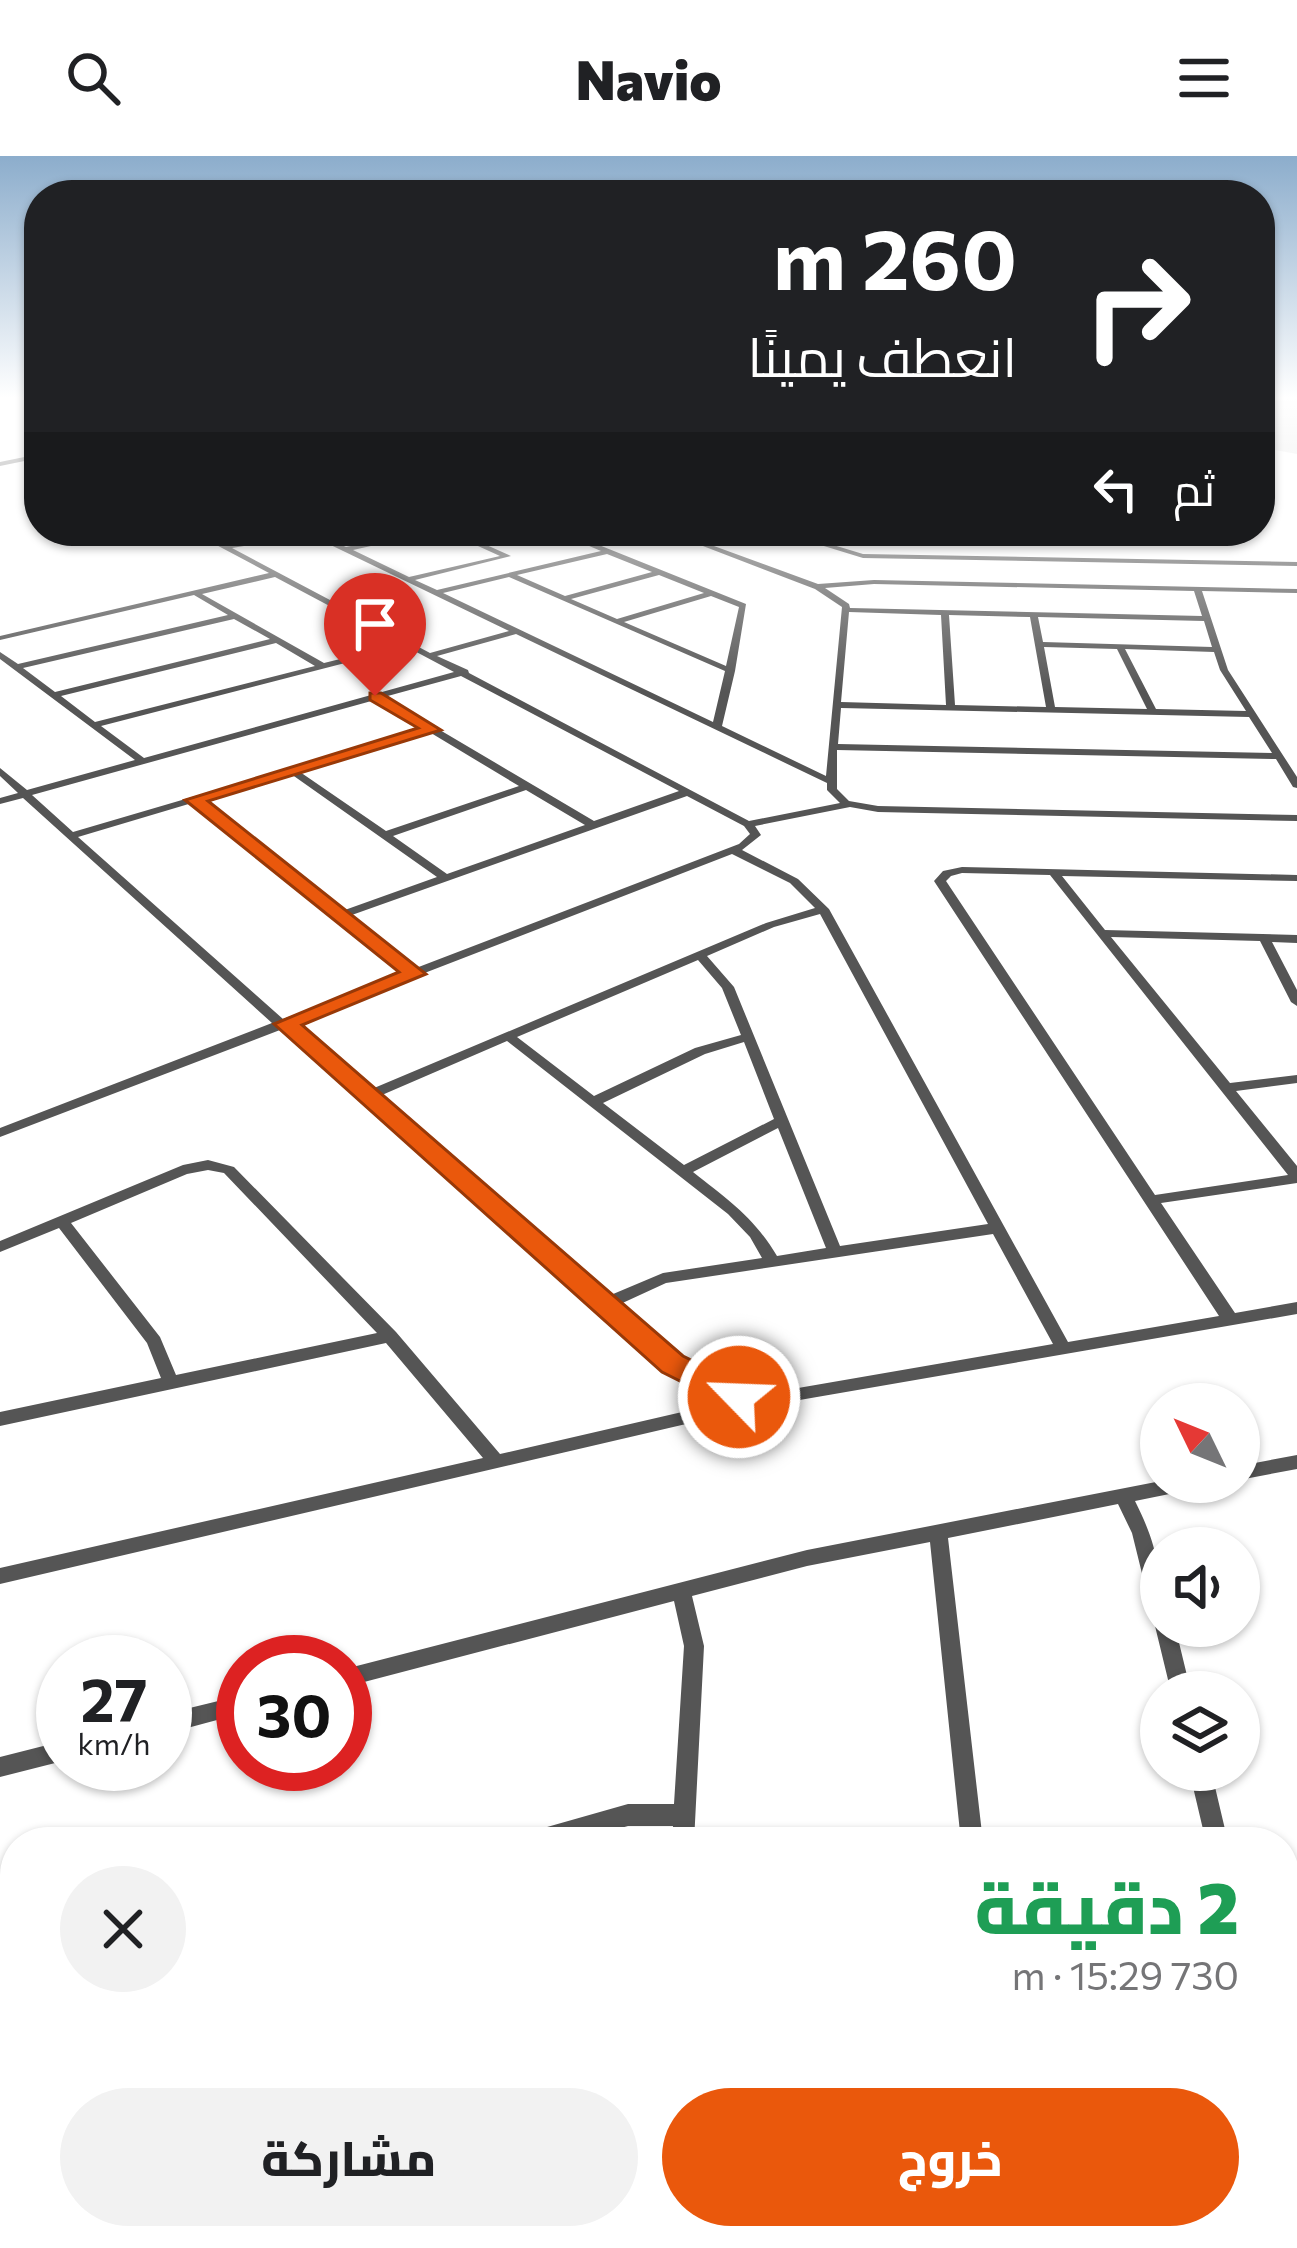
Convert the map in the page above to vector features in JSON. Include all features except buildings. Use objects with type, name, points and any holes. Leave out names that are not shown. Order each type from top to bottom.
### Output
[{"type":"street","points":[[225,547],[231,546]]},
{"type":"street","points":[[341,546],[832,782]]},
{"type":"street","points":[[348,549],[362,546]]},
{"type":"street","points":[[484,546],[535,568]]},
{"type":"street","points":[[597,546],[746,610],[717,727]]},
{"type":"street","points":[[709,546],[818,586],[847,610],[1206,619]]},
{"type":"street","points":[[829,546],[863,556],[1297,564]]},
{"type":"street","points":[[1196,546],[1197,562]]},
{"type":"street","points":[[225,547],[748,824],[849,804],[1297,818]]},
{"type":"street","points":[[438,592],[610,551]]},
{"type":"street","points":[[409,579],[507,556]]},
{"type":"street","points":[[562,598],[660,572]]},
{"type":"street","points":[[0,638],[272,575]]},
{"type":"street","points":[[510,575],[730,671]]},
{"type":"street","points":[[818,586],[874,582],[1297,591]]},
{"type":"street","points":[[1197,589],[1216,650],[1250,714],[1297,784]]},
{"type":"street","points":[[196,593],[322,666]]},
{"type":"street","points":[[614,622],[713,593]]},
{"type":"street","points":[[847,610],[832,782],[836,797],[849,804]]},
{"type":"street","points":[[945,612],[951,707]]},
{"type":"street","points":[[1034,615],[1051,710]]},
{"type":"street","points":[[16,667],[235,616]]},
{"type":"street","points":[[431,655],[517,631]]},
{"type":"street","points":[[55,695],[278,640]]},
{"type":"street","points":[[94,724],[410,644]]},
{"type":"street","points":[[1040,644],[1216,650]]},
{"type":"street","points":[[1120,647],[1153,712]]},
{"type":"street","points":[[0,655],[142,761]]},
{"type":"street","points":[[0,801],[465,672]]},
{"type":"street","points":[[375,696],[593,825]]},
{"type":"street","points":[[838,705],[1250,714]]},
{"type":"street","points":[[73,835],[432,730]]},
{"type":"street","points":[[833,747],[1279,756]]},
{"type":"street","points":[[293,770],[446,878]]},
{"type":"street","points":[[0,771],[687,1374],[720,1391],[759,1401]]},
{"type":"street","points":[[386,835],[528,786]]},
{"type":"street","points":[[341,915],[687,792]]},
{"type":"street","points":[[194,800],[415,974]]},
{"type":"street","points":[[0,1133],[734,850],[754,838],[748,824]]},
{"type":"street","points":[[734,850],[794,881],[823,909],[1063,1348]]},
{"type":"street","points":[[1230,1319],[940,881],[957,871],[1297,878]]},
{"type":"street","points":[[1053,872],[1297,1177],[1151,1200]]},
{"type":"street","points":[[369,1095],[700,955],[823,909]]},
{"type":"street","points":[[1102,933],[1297,939]]},
{"type":"street","points":[[1264,938],[1297,1002]]},
{"type":"street","points":[[700,955],[724,979],[835,1252]]},
{"type":"street","points":[[508,1036],[746,1222],[772,1261]]},
{"type":"street","points":[[592,1102],[700,1051],[748,1037]]},
{"type":"street","points":[[1226,1088],[1297,1078]]},
{"type":"street","points":[[682,1172],[782,1120]]},
{"type":"street","points":[[0,1247],[191,1167],[223,1167],[390,1336],[496,1461]]},
{"type":"street","points":[[62,1221],[154,1341],[172,1383]]},
{"type":"street","points":[[605,1304],[663,1278],[998,1228]]},
{"type":"street","points":[[0,1576],[759,1401],[1297,1307]]},
{"type":"street","points":[[0,1419],[390,1336]]},
{"type":"street","points":[[1260,1469],[1297,1462]]},
{"type":"street","points":[[372,1671],[681,1590],[938,1531],[1140,1493]]},
{"type":"street","points":[[1123,1496],[1140,1531]]},
{"type":"street","points":[[938,1531],[970,1827]]},
{"type":"street","points":[[681,1590],[694,1646],[684,1827]]},
{"type":"street","points":[[0,1767],[36,1758]]},
{"type":"street","points":[[1205,1791],[1213,1827]]},
{"type":"street","points":[[586,1827],[628,1815],[684,1815]]},
{"type":"route","points":[[375,696],[432,730],[194,800],[415,974],[285,1024],[673,1364],[739,1397]]}]
